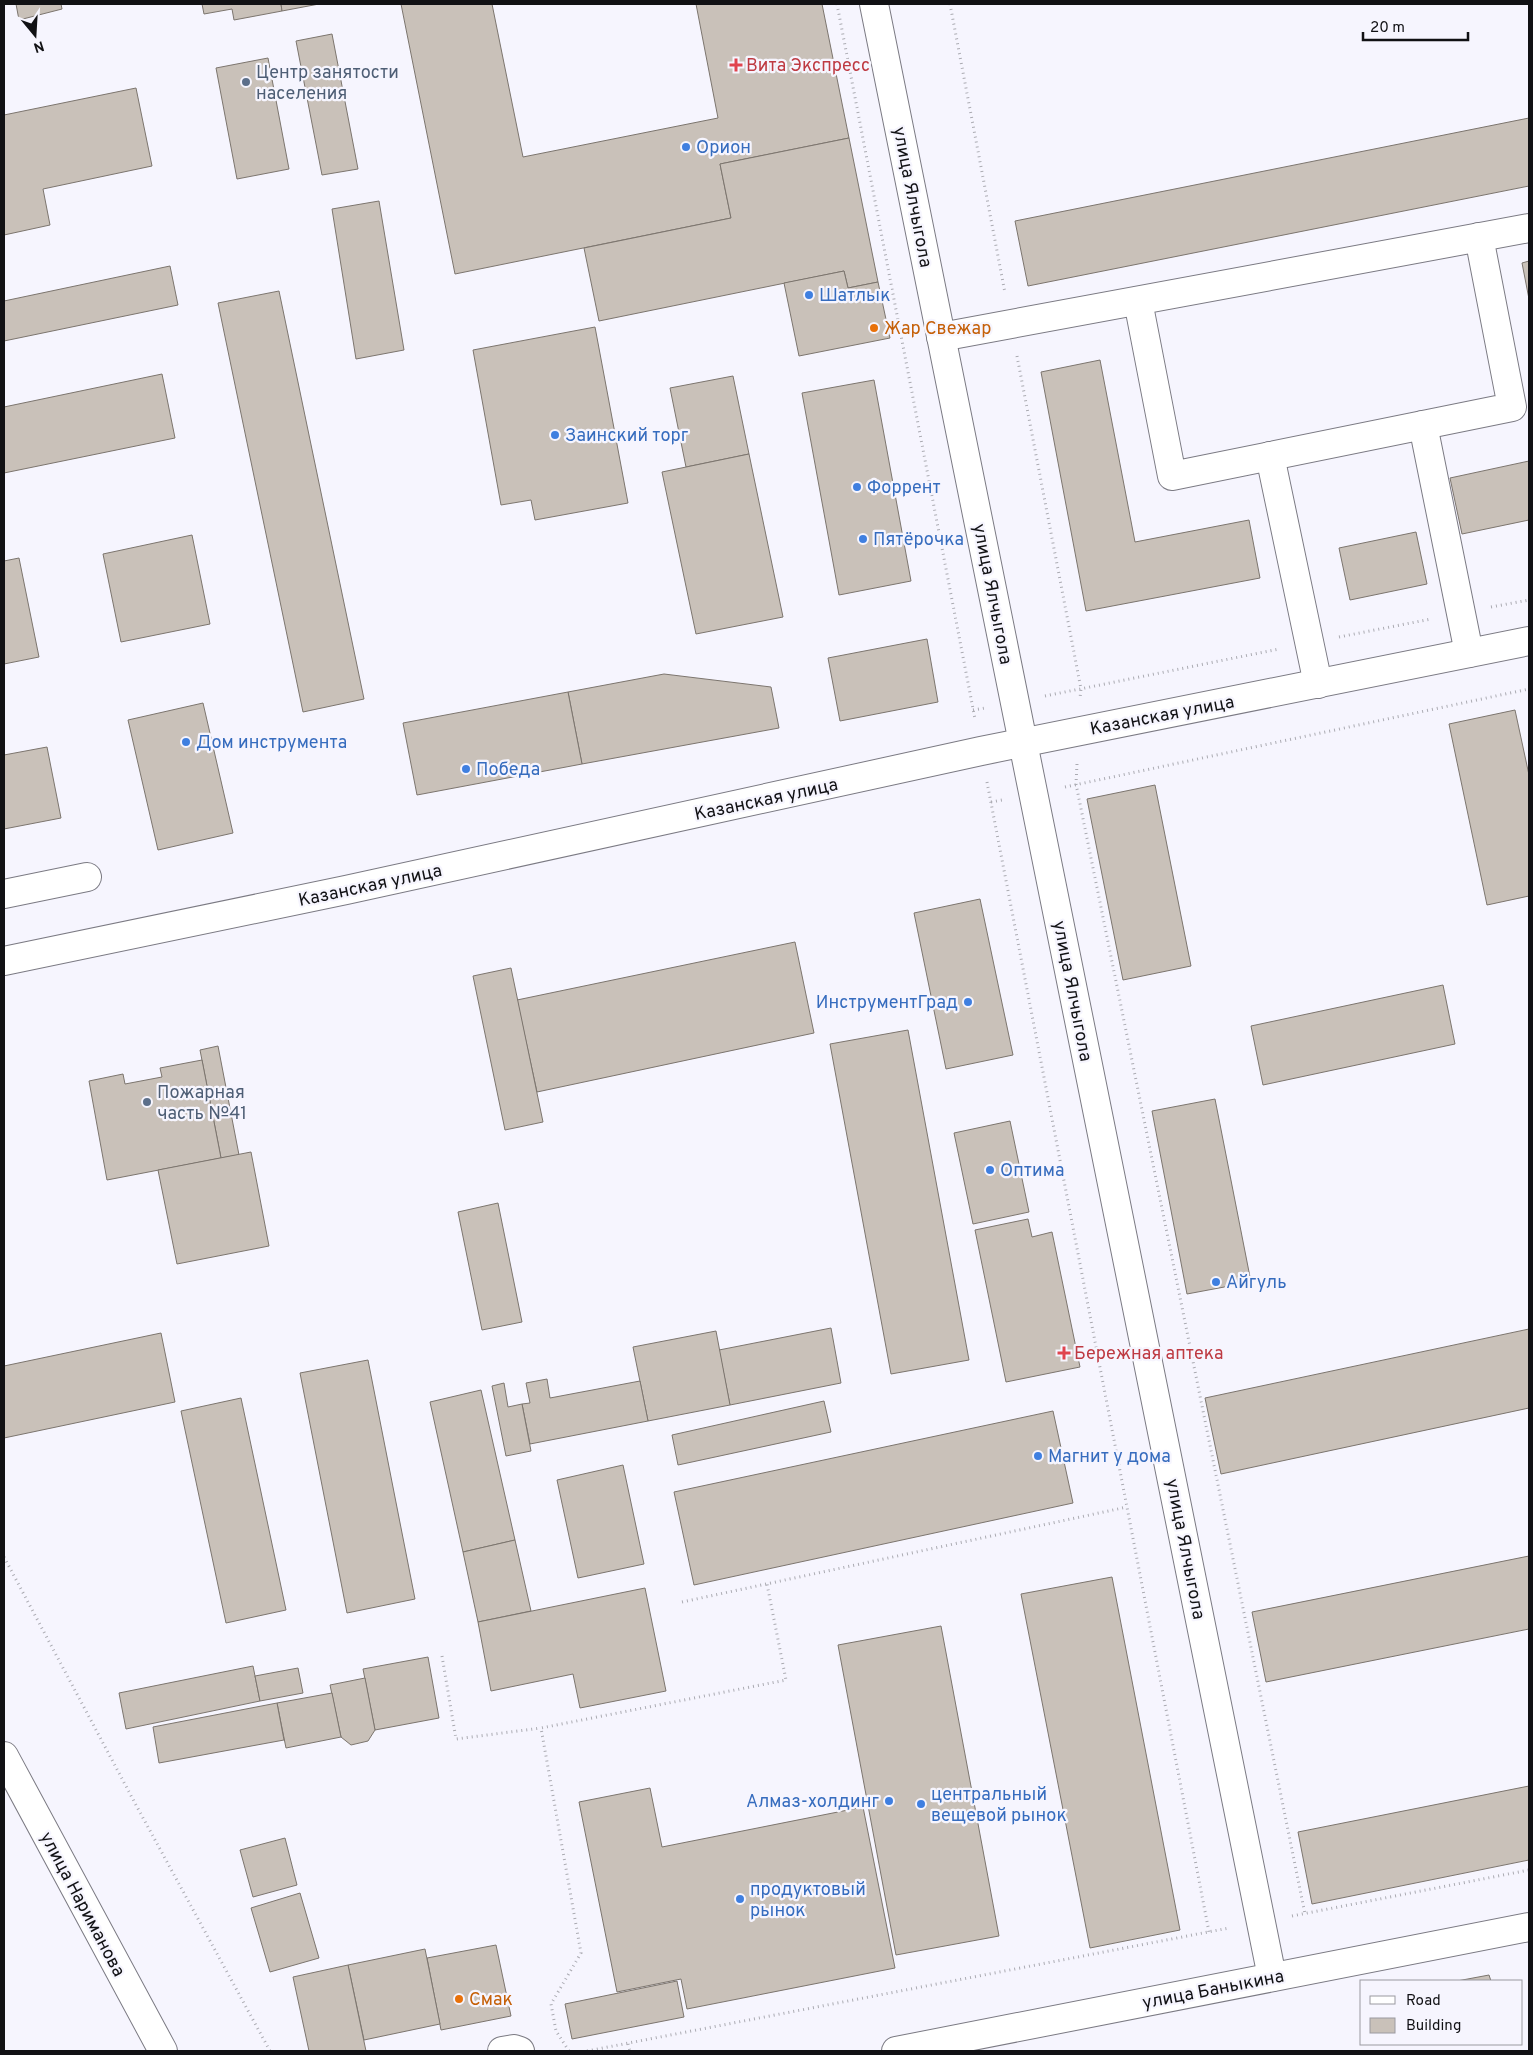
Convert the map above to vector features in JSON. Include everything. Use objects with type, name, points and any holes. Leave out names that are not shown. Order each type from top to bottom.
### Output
[{"type":"street","name":"улица Ялчыгола","points":[[874,4],[1272,1977]]},
{"type":"street","points":[[941,337],[1529,228]]},
{"type":"street","points":[[1138,300],[1172,476],[1512,407],[1480,237]]},
{"type":"street","points":[[1423,425],[1469,654]]},
{"type":"street","points":[[1270,456],[1318,684]]},
{"type":"street","name":"Казанская улица","points":[[4,961],[346,890],[981,751],[1529,641]]},
{"type":"street","points":[[4,894],[87,877]]},
{"type":"street","name":"улица Нариманова","points":[[4,1756],[162,2051]]},
{"type":"street","name":"улица Баныкина","points":[[896,2051],[1529,1927]]},
{"type":"street","points":[[502,2051],[514,2049],[520,2051]]},
{"type":"path","points":[[837,4],[1210,1932]]},
{"type":"path","points":[[973,710],[1529,600]]},
{"type":"path","points":[[991,802],[1529,688]]},
{"type":"path","points":[[1076,784],[1305,1914]]},
{"type":"path","points":[[682,1602],[1127,1507]]},
{"type":"path","points":[[4,1557],[270,2051]]},
{"type":"path","points":[[442,1656],[456,1739],[541,1728],[786,1680],[767,1584]]},
{"type":"path","points":[[541,1728],[581,1953],[551,2004],[556,2031],[569,2051]]},
{"type":"path","points":[[587,2051],[1529,1870]]},
{"type":"path","points":[[628,2044],[630,2051]]},
{"type":"building","points":[[16,4],[61,4],[62,9],[19,20]]},
{"type":"building","points":[[202,4],[281,4],[282,11],[234,20],[232,9],[204,14]]},
{"type":"building","points":[[281,4],[319,4],[282,11]]},
{"type":"building","name":"Орион","points":[[401,4],[492,4],[523,157],[718,118],[696,4],[822,4],[849,138],[720,164],[731,218],[455,274]]},
{"type":"building","points":[[332,34],[358,169],[322,175],[296,41]]},
{"type":"building","points":[[268,58],[289,169],[237,179],[216,68]]},
{"type":"building","points":[[136,88],[152,166],[43,189],[50,225],[4,235],[4,115]]},
{"type":"building","points":[[1529,118],[1529,186],[1028,286],[1015,221]]},
{"type":"building","points":[[849,138],[878,282],[848,288],[844,271],[599,321],[584,248],[731,218],[720,164]]},
{"type":"building","points":[[379,201],[404,350],[356,359],[332,209]]},
{"type":"building","points":[[1529,261],[1529,299],[1522,263]]},
{"type":"building","points":[[170,266],[178,305],[4,341],[4,301]]},
{"type":"building","points":[[844,271],[848,288],[878,282],[890,338],[799,356],[784,283]]},
{"type":"building","points":[[279,291],[364,699],[303,712],[218,303]]},
{"type":"building","points":[[595,327],[628,503],[535,520],[531,500],[501,505],[473,350]]},
{"type":"building","points":[[1100,360],[1135,542],[1249,520],[1260,578],[1086,611],[1041,372]]},
{"type":"building","points":[[162,374],[175,438],[4,473],[4,407]]},
{"type":"building","points":[[733,376],[749,454],[686,467],[670,388]]},
{"type":"building","name":"Форрент","points":[[874,380],[911,581],[839,595],[802,393]]},
{"type":"building","points":[[749,454],[783,617],[696,634],[662,472]]},
{"type":"building","points":[[1529,461],[1529,520],[1462,534],[1450,478]]},
{"type":"building","points":[[1416,532],[1427,584],[1350,600],[1339,548]]},
{"type":"building","points":[[192,535],[210,624],[121,642],[103,554]]},
{"type":"building","points":[[19,558],[39,657],[4,664],[4,561]]},
{"type":"building","points":[[927,639],[938,702],[840,721],[828,658]]},
{"type":"building","points":[[664,674],[771,687],[779,728],[582,764],[568,692]]},
{"type":"building","points":[[568,692],[582,764],[417,795],[403,723]]},
{"type":"building","points":[[203,703],[233,833],[158,850],[128,720]]},
{"type":"building","points":[[1515,710],[1529,775],[1529,896],[1487,905],[1449,724]]},
{"type":"building","points":[[47,747],[61,818],[4,829],[4,755]]},
{"type":"building","points":[[1155,785],[1191,966],[1123,980],[1087,799]]},
{"type":"building","points":[[980,899],[1013,1055],[946,1069],[914,913]]},
{"type":"building","points":[[795,942],[814,1033],[537,1092],[517,1000]]},
{"type":"building","points":[[511,968],[543,1122],[505,1130],[473,976]]},
{"type":"building","points":[[1443,985],[1455,1044],[1263,1085],[1251,1026]]},
{"type":"building","points":[[908,1030],[969,1360],[891,1374],[830,1044]]},
{"type":"building","points":[[218,1046],[239,1155],[221,1158],[200,1050]]},
{"type":"building","points":[[202,1060],[221,1158],[107,1180],[89,1081],[123,1074],[125,1084],[162,1077],[160,1068]]},
{"type":"building","points":[[1215,1099],[1251,1282],[1187,1294],[1152,1111]]},
{"type":"building","points":[[1010,1121],[1029,1212],[973,1224],[954,1133]]},
{"type":"building","points":[[251,1152],[269,1246],[177,1264],[158,1170]]},
{"type":"building","points":[[498,1203],[522,1322],[482,1330],[458,1212]]},
{"type":"building","points":[[1028,1219],[1032,1237],[1052,1232],[1080,1367],[1006,1382],[975,1230]]},
{"type":"building","points":[[831,1328],[841,1383],[730,1405],[719,1350]]},
{"type":"building","points":[[1529,1329],[1529,1408],[1221,1474],[1205,1398]]},
{"type":"building","points":[[716,1331],[730,1405],[648,1421],[633,1347]]},
{"type":"building","points":[[161,1333],[175,1402],[4,1438],[4,1366]]},
{"type":"building","points":[[368,1360],[415,1599],[347,1613],[300,1373]]},
{"type":"building","points":[[547,1379],[550,1398],[640,1381],[648,1421],[530,1444],[522,1404],[530,1403],[526,1383]]},
{"type":"building","points":[[504,1383],[508,1407],[522,1404],[531,1451],[506,1456],[492,1386]]},
{"type":"building","points":[[481,1390],[515,1540],[463,1552],[430,1402]]},
{"type":"building","points":[[241,1398],[286,1610],[226,1623],[181,1411]]},
{"type":"building","points":[[824,1401],[831,1432],[678,1465],[672,1435]]},
{"type":"building","points":[[1053,1411],[1073,1503],[694,1585],[674,1492]]},
{"type":"building","points":[[623,1465],[644,1564],[578,1578],[557,1480]]},
{"type":"building","points":[[515,1540],[531,1611],[478,1622],[463,1552]]},
{"type":"building","points":[[1529,1556],[1529,1629],[1266,1682],[1252,1612]]},
{"type":"building","points":[[1112,1577],[1180,1930],[1090,1948],[1021,1594]]},
{"type":"building","points":[[645,1588],[666,1691],[580,1708],[573,1674],[491,1691],[478,1622]]},
{"type":"building","name":"центральный вещевой рынок","points":[[941,1626],[999,1936],[896,1955],[838,1645]]},
{"type":"building","points":[[428,1657],[439,1718],[375,1730],[363,1669]]},
{"type":"building","points":[[253,1666],[260,1701],[126,1729],[119,1693]]},
{"type":"building","points":[[298,1668],[303,1693],[260,1701],[255,1676]]},
{"type":"building","points":[[365,1678],[375,1730],[368,1741],[351,1745],[341,1737],[330,1685]]},
{"type":"building","points":[[332,1693],[341,1737],[286,1748],[277,1703]]},
{"type":"building","points":[[277,1703],[284,1740],[159,1763],[153,1727]]},
{"type":"building","points":[[1529,1786],[1529,1860],[1312,1904],[1298,1832]]},
{"type":"building","name":"продуктовый рынок","points":[[650,1788],[662,1847],[863,1807],[895,1968],[687,2009],[681,1979],[617,1992],[579,1802]]},
{"type":"building","points":[[285,1838],[297,1885],[253,1897],[240,1850]]},
{"type":"building","points":[[300,1893],[319,1958],[270,1972],[251,1908]]},
{"type":"building","points":[[496,1945],[511,2016],[441,2030],[427,1958]]},
{"type":"building","points":[[425,1949],[440,2024],[364,2040],[348,1965]]},
{"type":"building","points":[[348,1965],[366,2051],[309,2051],[293,1977]]},
{"type":"building","points":[[1489,1975],[1491,1980],[1462,1980]]},
{"type":"building","points":[[677,1981],[684,2017],[572,2039],[565,2004]]},
{"type":"place","name":"Вита Экспресс","points":[[736,65]]},
{"type":"place","name":"Центр занятости населения","points":[[246,82]]},
{"type":"place","name":"Орион","points":[[686,147]]},
{"type":"place","name":"Шатлык","points":[[809,295]]},
{"type":"place","name":"Жар Свежар","points":[[874,328]]},
{"type":"place","name":"Заинский торг","points":[[555,435]]},
{"type":"place","name":"Форрент","points":[[857,487]]},
{"type":"place","name":"Пятёрочка","points":[[863,539]]},
{"type":"place","name":"Дом инструмента","points":[[186,742]]},
{"type":"place","name":"Победа","points":[[466,769]]},
{"type":"place","name":"ИнструментГрад","points":[[968,1002]]},
{"type":"place","name":"Пожарная часть №41","points":[[147,1102]]},
{"type":"place","name":"Оптима","points":[[990,1170]]},
{"type":"place","name":"Айгуль","points":[[1216,1282]]},
{"type":"place","name":"Бережная аптека","points":[[1064,1353]]},
{"type":"place","name":"Магнит у дома","points":[[1038,1456]]},
{"type":"place","name":"Алмаз-холдинг","points":[[889,1801]]},
{"type":"place","name":"центральный вещевой рынок","points":[[921,1804]]},
{"type":"place","name":"продуктовый рынок","points":[[740,1899]]},
{"type":"place","name":"Смак","points":[[459,1999]]}]
